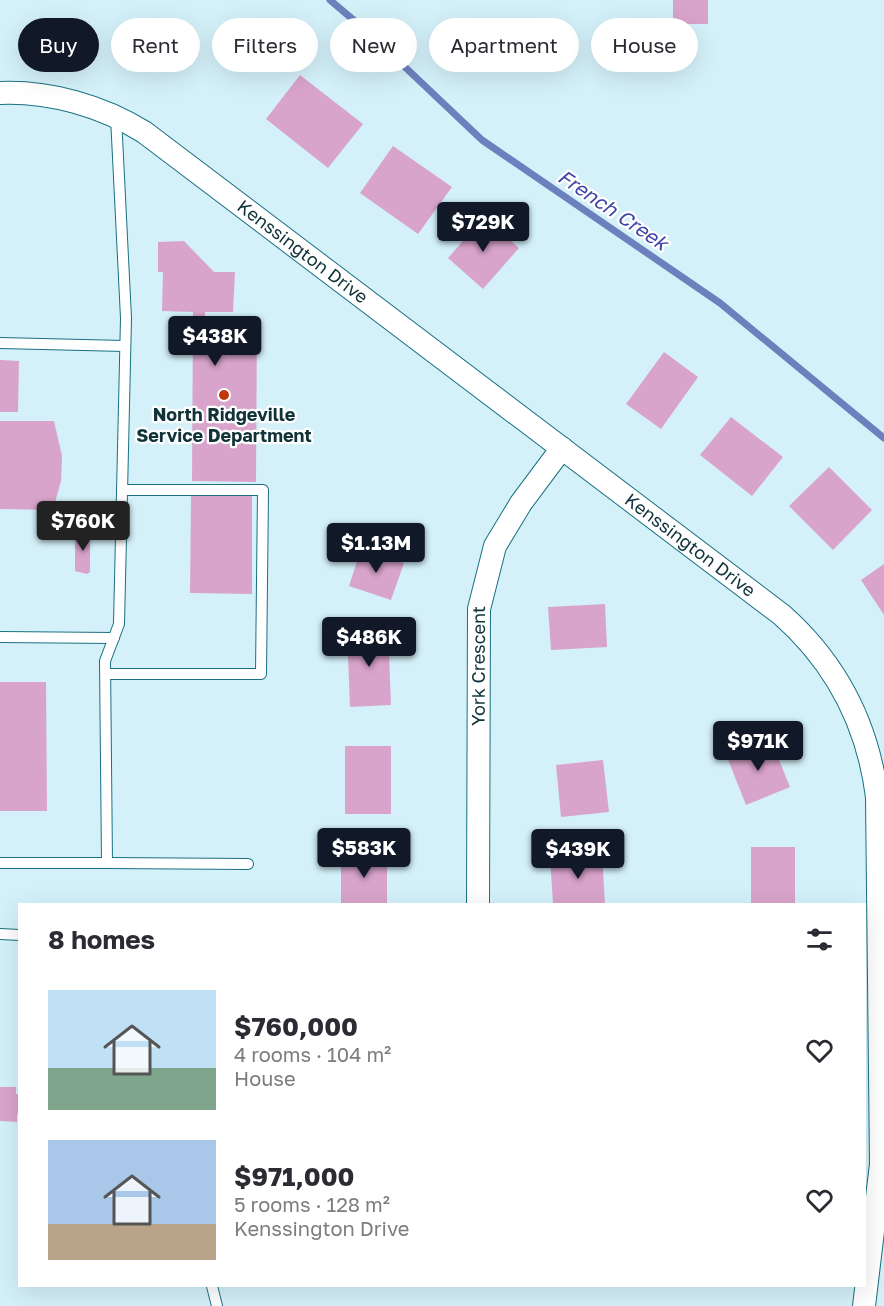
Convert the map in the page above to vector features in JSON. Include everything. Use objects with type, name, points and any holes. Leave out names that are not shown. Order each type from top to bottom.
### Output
[{"type":"street","name":"Kenssington Drive","points":[[0,93],[54,98],[116,116],[161,145],[800,631],[830,667],[862,729],[874,774],[878,820],[879,1193],[864,1306]]},
{"type":"street","name":"York Crescent","points":[[478,903],[479,609],[495,546],[521,503],[562,448]]},
{"type":"lane","points":[[106,864],[105,661],[119,624],[125,346],[116,116]]},
{"type":"lane","points":[[0,343],[125,346]]},
{"type":"lane","points":[[106,674],[261,674],[263,490],[122,490]]},
{"type":"lane","points":[[0,637],[114,638]]},
{"type":"lane","points":[[0,863],[248,864]]},
{"type":"lane","points":[[0,934],[18,935]]},
{"type":"lane","points":[[212,1287],[216,1302]]},
{"type":"building","points":[[673,0],[708,0],[708,24],[698,24],[698,18],[673,18]]},
{"type":"building","points":[[300,75],[363,124],[328,168],[266,119]]},
{"type":"building","points":[[393,146],[452,187],[418,234],[360,193]]},
{"type":"building","points":[[484,217],[519,248],[483,289],[448,258]]},
{"type":"building","points":[[184,241],[214,272],[235,272],[233,312],[205,312],[205,322],[257,322],[256,482],[192,481],[193,312],[162,311],[163,272],[158,272],[158,242]]},
{"type":"building","points":[[664,352],[698,377],[661,429],[626,404]]},
{"type":"building","points":[[0,360],[19,361],[18,412],[0,412]]},
{"type":"building","points":[[731,417],[783,457],[752,496],[700,455]]},
{"type":"building","points":[[0,421],[54,421],[62,456],[61,481],[53,510],[0,509]]},
{"type":"building","points":[[829,467],[872,510],[833,550],[789,506]]},
{"type":"building","points":[[191,496],[252,496],[252,594],[190,593]]},
{"type":"building","points":[[81,528],[87,528],[87,532],[90,533],[90,572],[87,574],[75,571],[75,532],[81,532]]},
{"type":"building","points":[[361,549],[404,563],[391,600],[349,586]]},
{"type":"building","points":[[884,564],[884,615],[861,580]]},
{"type":"building","points":[[605,604],[607,647],[551,650],[548,607]]},
{"type":"building","points":[[388,629],[391,705],[350,707],[347,631]]},
{"type":"building","points":[[0,682],[46,682],[47,811],[0,811]]},
{"type":"building","points":[[771,740],[790,787],[746,805],[727,757]]},
{"type":"building","points":[[345,746],[391,746],[391,814],[345,814]]},
{"type":"building","points":[[603,760],[609,812],[561,817],[556,765]]},
{"type":"building","points":[[751,847],[795,847],[795,903],[751,903]]},
{"type":"building","points":[[602,854],[605,903],[553,903],[550,857]]},
{"type":"building","points":[[341,855],[387,855],[387,903],[341,903]]},
{"type":"building","points":[[0,1087],[16,1087],[17,1122],[0,1121]]},
{"type":"waterway","name":"French Creek","points":[[330,0],[369,33],[482,140],[720,303],[884,438]]},
{"type":"place","name":"North Ridgeville Service Department","points":[[224,395]]}]
